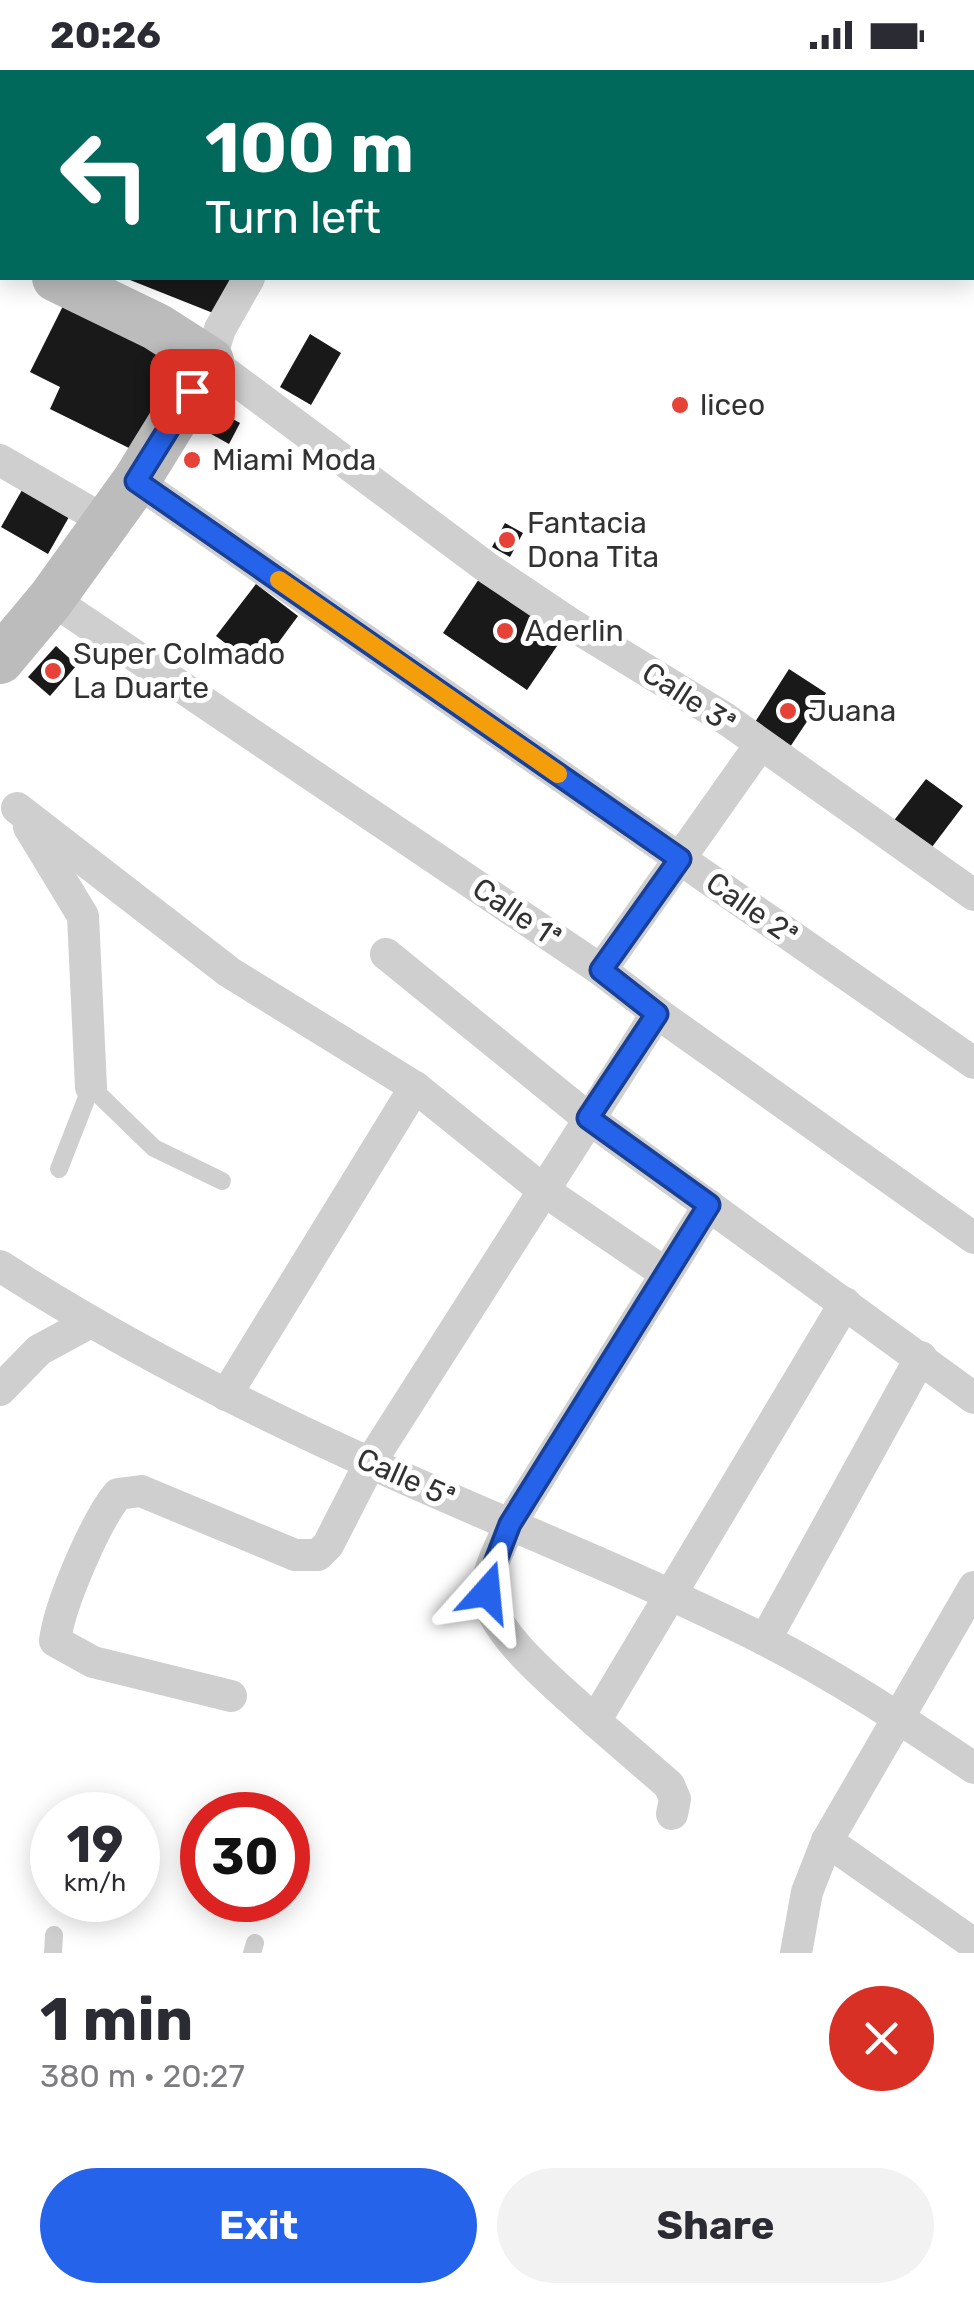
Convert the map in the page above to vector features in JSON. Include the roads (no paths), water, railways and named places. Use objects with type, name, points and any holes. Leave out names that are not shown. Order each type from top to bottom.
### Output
[{"type":"street","points":[[60,280],[157,327],[210,362]]},
{"type":"street","points":[[19,627],[107,522],[136,481],[210,362],[220,328],[249,280]]},
{"type":"street","name":"Calle 3ª","points":[[210,362],[490,569],[574,626],[726,719],[974,895]]},
{"type":"street","points":[[0,460],[107,522]]},
{"type":"street","name":"Calle 2ª","points":[[136,481],[974,1063]]},
{"type":"street","name":"Calle 1ª","points":[[19,627],[601,970],[657,1014],[974,1238]]},
{"type":"street","points":[[601,970],[760,746]]},
{"type":"street","points":[[8,801],[84,916],[91,1086]]},
{"type":"street","points":[[8,801],[228,972],[415,1086],[542,1190],[665,1273]]},
{"type":"street","points":[[386,954],[588,1118],[974,1398]]},
{"type":"street","points":[[231,1696],[94,1662],[55,1642],[57,1619],[104,1511],[118,1494],[141,1491],[295,1555],[318,1555],[328,1545],[370,1463],[657,1014]]},
{"type":"street","points":[[226,1395],[415,1086]]},
{"type":"street","points":[[672,1814],[675,1799],[668,1785],[511,1639],[497,1619],[487,1592],[510,1524],[709,1205]]},
{"type":"street","name":"Calle 5ª","points":[[0,1266],[89,1324],[226,1395],[765,1640],[974,1768]]},
{"type":"street","points":[[595,1721],[845,1303]]},
{"type":"street","points":[[0,1390],[39,1350],[89,1324]]},
{"type":"street","points":[[765,1640],[921,1358]]},
{"type":"street","points":[[796,1953],[807,1892],[827,1841],[974,1588]]},
{"type":"street","points":[[827,1841],[974,1944]]},
{"type":"lane","points":[[60,1169],[91,1086],[154,1148],[222,1181]]},
{"type":"place","name":"liceo","points":[[680,405]]},
{"type":"place","name":"Miami Moda","points":[[192,460]]},
{"type":"place","name":"Fantacia Dona Tita","points":[[507,540]]},
{"type":"place","name":"Aderlin","points":[[505,631]]},
{"type":"place","name":"Super Colmado La Duarte","points":[[53,671]]},
{"type":"place","name":"Juana","points":[[788,711]]}]
